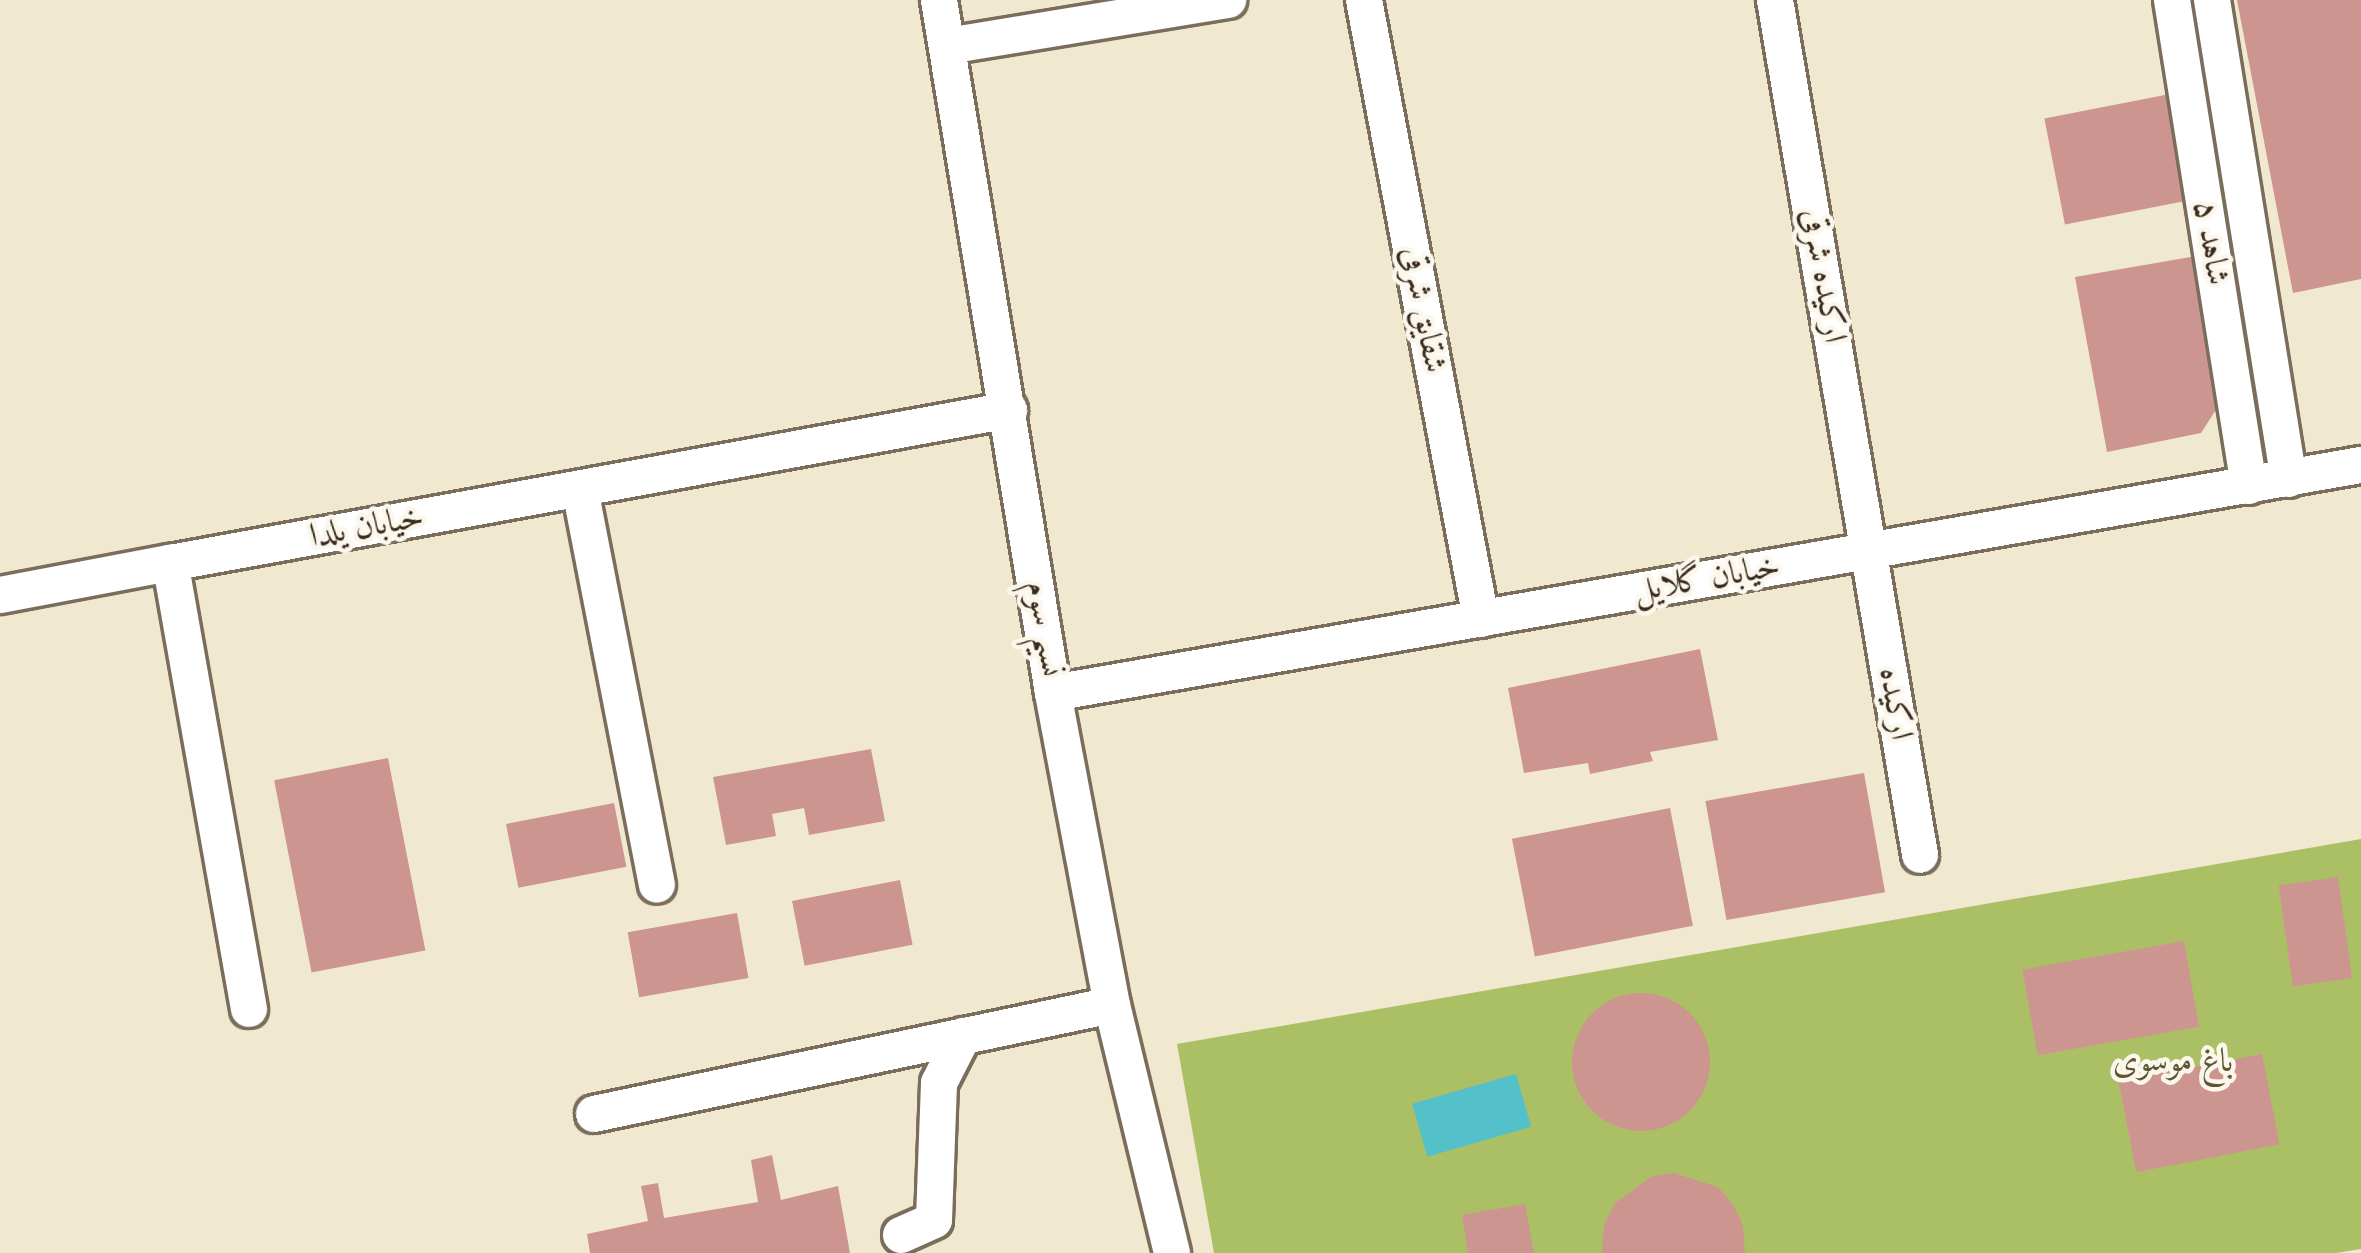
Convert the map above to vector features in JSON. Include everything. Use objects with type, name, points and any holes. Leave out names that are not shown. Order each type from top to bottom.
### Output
[{"type":"street","name":"نسیم سوم","points":[[940,0],[1053,693],[1112,1005],[1172,1253]]},
{"type":"street","points":[[947,46],[1228,0]]},
{"type":"street","name":"شقایق شرقی","points":[[1364,0],[1480,619]]},
{"type":"street","name":"ارکیده شرقی","points":[[1775,0],[1868,552]]},
{"type":"street","name":"شاهد ۵","points":[[2172,0],[2248,486]]},
{"type":"street","name":"شاهد ۵","points":[[2212,0],[2289,479]]},
{"type":"street","name":"خیابان یلدا","points":[[0,595],[1009,410]]},
{"type":"street","name":"خیابان گلایل","points":[[1053,693],[2361,465]]},
{"type":"street","points":[[580,489],[657,885]]},
{"type":"street","name":"ارکیده","points":[[1868,552],[1920,855]]},
{"type":"street","points":[[170,563],[249,1010]]},
{"type":"street","points":[[594,1114],[1112,1005]]},
{"type":"street","points":[[901,1235],[934,1220],[939,1083],[964,1036]]},
{"type":"green space","name":"باغ موسوی","points":[[2361,839],[2361,1249],[2336,1253],[1214,1253],[1177,1044]]},
{"type":"water","points":[[1516,1074],[1531,1127],[1427,1157],[1412,1104]]},
{"type":"building","points":[[2237,0],[2361,0],[2361,279],[2293,293]]},
{"type":"building","points":[[2170,94],[2191,200],[2065,224],[2044,118]]},
{"type":"building","points":[[2202,255],[2228,391],[2201,433],[2107,452],[2075,277]]},
{"type":"building","points":[[1700,649],[1718,740],[1650,752],[1653,761],[1590,774],[1588,763],[1524,773],[1508,688]]},
{"type":"building","points":[[871,749],[885,821],[809,835],[804,808],[772,814],[776,836],[726,845],[713,777]]},
{"type":"building","points":[[388,758],[425,950],[312,973],[274,780]]},
{"type":"building","points":[[1864,773],[1885,892],[1726,920],[1705,801]]},
{"type":"building","points":[[614,803],[626,867],[518,888],[506,824]]},
{"type":"building","points":[[1670,808],[1693,926],[1535,957],[1512,839]]},
{"type":"building","points":[[2338,877],[2352,978],[2293,986],[2279,885]]},
{"type":"building","points":[[900,880],[913,945],[805,966],[792,901]]},
{"type":"building","points":[[737,913],[748,978],[639,997],[628,932]]},
{"type":"building","points":[[2184,941],[2199,1027],[2038,1055],[2022,969]]},
{"type":"building","points":[[1641,993],[1668,998],[1690,1013],[1705,1035],[1710,1062],[1705,1089],[1690,1111],[1668,1126],[1641,1131],[1614,1126],[1592,1111],[1577,1089],[1572,1062],[1577,1035],[1592,1013],[1614,998]]},
{"type":"building","points":[[2262,1054],[2280,1144],[2136,1172],[2119,1082]]},
{"type":"building","points":[[772,1155],[781,1200],[838,1186],[850,1253],[590,1253],[587,1234],[648,1221],[641,1186],[658,1183],[664,1218],[758,1202],[751,1160]]},
{"type":"building","points":[[1674,1173],[1718,1187],[1743,1225],[1745,1253],[1602,1253],[1604,1224],[1615,1203],[1652,1176]]},
{"type":"building","points":[[1525,1204],[1534,1253],[1468,1253],[1462,1215]]}]
